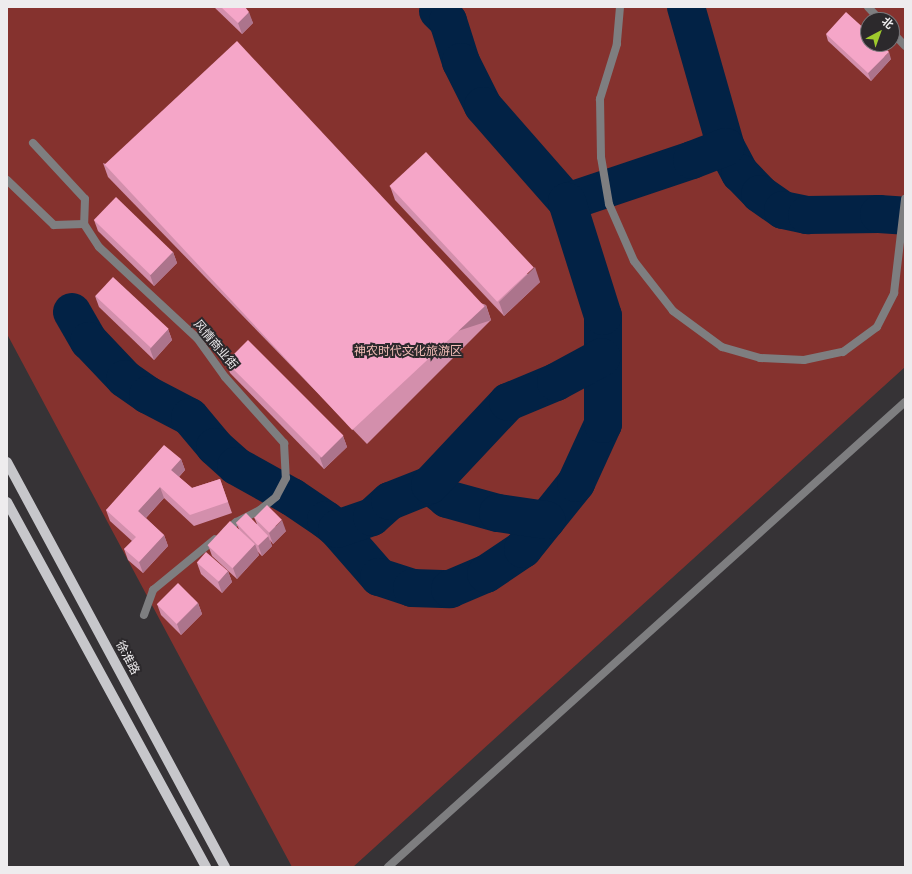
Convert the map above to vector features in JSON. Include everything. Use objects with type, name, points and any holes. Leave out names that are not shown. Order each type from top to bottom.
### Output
[{"type":"main road","name":"徐淮路","points":[[7,462],[225,867]]},
{"type":"main road","points":[[7,502],[206,867]]},
{"type":"street","points":[[620,7],[617,44],[600,99],[601,157],[609,204],[634,261],[673,311],[722,347],[760,358],[804,360],[843,352],[877,327],[894,293],[905,199]]},
{"type":"street","points":[[7,180],[54,225],[84,224],[85,199],[33,143]]},
{"type":"street","name":"风情商业街","points":[[84,224],[99,247],[197,338],[225,377],[284,444],[286,478],[276,497],[260,510],[236,522],[153,590],[144,615]]},
{"type":"street","points":[[388,867],[905,402]]},
{"type":"green space","name":"神农时代文化旅游区","points":[[7,7],[905,7],[905,367],[353,867],[292,867],[7,334]]},
{"type":"building","points":[[221,7],[245,7],[249,12],[238,23]]},
{"type":"building","points":[[846,12],[860,25],[860,52],[889,52],[868,73],[826,34]]},
{"type":"building","points":[[237,41],[485,306],[352,430],[105,164]]},
{"type":"building","points":[[426,152],[534,268],[497,302],[389,186]]},
{"type":"building","points":[[116,197],[173,252],[151,275],[94,220]]},
{"type":"building","points":[[113,277],[169,329],[151,348],[95,296]]},
{"type":"building","points":[[248,340],[343,435],[322,457],[226,362]]},
{"type":"building","points":[[164,445],[181,459],[171,470],[192,488],[220,479],[228,502],[190,515],[160,487],[138,511],[164,535],[139,562],[124,549],[136,537],[106,510]]},
{"type":"building","points":[[267,505],[282,520],[269,533],[254,518]]},
{"type":"building","points":[[246,513],[268,536],[258,546],[236,523]]},
{"type":"building","points":[[230,521],[255,544],[232,568],[207,545]]},
{"type":"building","points":[[206,552],[228,571],[219,582],[197,563]]},
{"type":"building","points":[[178,583],[198,603],[177,624],[157,604]]},
{"type":"waterway","points":[[686,7],[726,147],[740,173],[760,194],[783,210],[807,215],[879,214],[905,216]]},
{"type":"waterway","points":[[438,11],[448,21],[461,62],[483,106],[567,202],[726,147]]},
{"type":"waterway","points":[[72,312],[89,341],[125,379],[148,395],[190,417],[215,447],[236,466],[292,497],[326,520],[337,529],[379,577],[412,588],[450,589],[486,574],[523,549],[576,483],[603,424],[603,316],[567,202]]},
{"type":"waterway","points":[[337,529],[372,517],[390,501],[430,485],[508,402],[556,382],[602,357]]},
{"type":"waterway","points":[[430,485],[447,499],[498,513],[546,520]]}]
